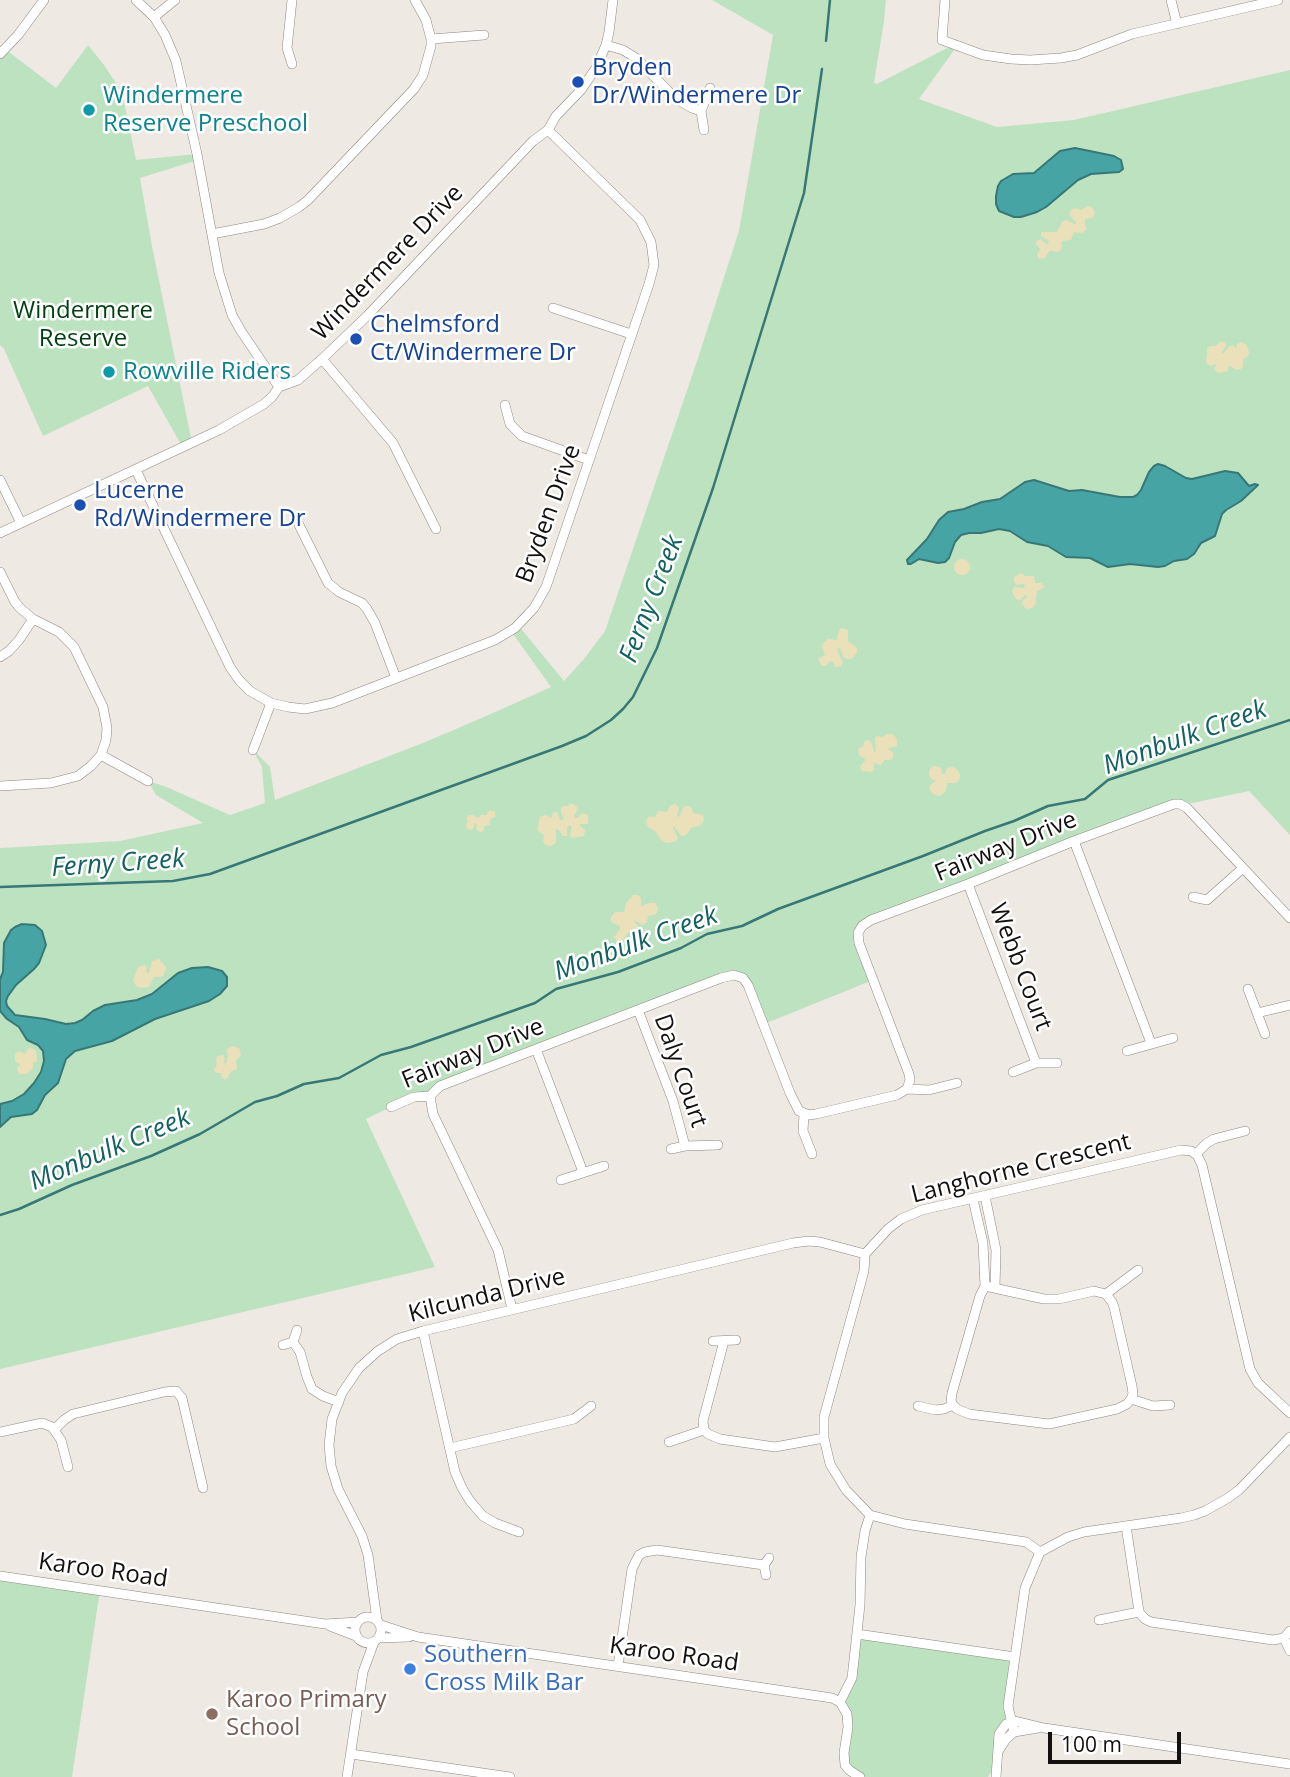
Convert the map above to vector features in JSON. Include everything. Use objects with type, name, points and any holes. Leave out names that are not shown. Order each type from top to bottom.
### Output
[{"type":"street","points":[[0,54],[44,0]]},
{"type":"street","points":[[136,0],[154,17],[172,48],[180,73],[219,273],[232,314],[279,387]]},
{"type":"street","points":[[154,17],[175,0]]},
{"type":"street","points":[[292,0],[287,48],[292,64]]},
{"type":"street","points":[[212,234],[272,221],[287,215],[308,200],[419,82],[428,60],[431,39],[425,17],[415,0]]},
{"type":"street","name":"Windermere Drive","points":[[0,533],[209,435],[268,400],[279,387],[298,380],[366,316],[533,141],[548,130],[556,116],[574,99],[589,79],[606,45],[613,0]]},
{"type":"street","points":[[945,0],[942,40],[984,55],[1030,60],[1061,58],[1089,51],[1132,34],[1273,1]]},
{"type":"street","points":[[1171,0],[1177,24]]},
{"type":"street","points":[[431,39],[484,35]]},
{"type":"street","points":[[606,45],[630,54],[675,98],[701,111]]},
{"type":"street","points":[[704,130],[701,111],[710,88]]},
{"type":"street","name":"Bryden Drive","points":[[136,470],[230,667],[250,691],[271,703],[314,708],[332,703],[495,640],[515,628],[529,615],[547,587],[653,271],[653,250],[649,234],[635,214],[548,130]]},
{"type":"street","points":[[553,309],[631,334]]},
{"type":"street","points":[[322,359],[393,443],[436,529]]},
{"type":"street","points":[[505,405],[510,424],[522,436],[589,460]]},
{"type":"street","points":[[0,480],[21,523]]},
{"type":"street","points":[[299,525],[328,583],[339,592],[362,603],[367,609],[396,678]]},
{"type":"street","points":[[0,572],[15,603],[33,619],[59,632],[70,641],[105,714],[107,734],[101,755],[85,771],[69,779],[51,783],[0,786]]},
{"type":"street","points":[[0,657],[19,640],[33,619]]},
{"type":"street","points":[[253,750],[271,703]]},
{"type":"street","points":[[101,755],[148,781]]},
{"type":"street","name":"Fairway Drive","points":[[907,1089],[909,1074],[859,943],[859,930],[871,920],[1074,841],[1178,804],[1187,808],[1290,919]]},
{"type":"street","points":[[1074,841],[1151,1043]]},
{"type":"street","points":[[1193,897],[1208,905],[1243,868]]},
{"type":"street","name":"Webb Court","points":[[968,884],[1036,1063]]},
{"type":"street","name":"Fairway Drive","points":[[391,1107],[415,1097],[430,1096],[440,1086],[734,975],[743,978],[750,990],[796,1106],[803,1114],[803,1131],[812,1154]]},
{"type":"street","points":[[1248,989],[1265,1034]]},
{"type":"street","points":[[1257,1013],[1290,1005]]},
{"type":"street","name":"Daly Court","points":[[638,1010],[673,1101],[685,1146]]},
{"type":"street","points":[[1126,1051],[1173,1038]]},
{"type":"street","points":[[536,1049],[583,1172]]},
{"type":"street","name":"Webb Court","points":[[1013,1072],[1036,1063],[1056,1063]]},
{"type":"street","points":[[803,1114],[816,1114],[897,1095],[907,1089],[929,1090],[957,1083]]},
{"type":"street","points":[[430,1096],[433,1114],[498,1250],[512,1309]]},
{"type":"street","points":[[1245,1130],[1214,1139],[1196,1154],[1202,1165],[1250,1369],[1258,1383],[1290,1413]]},
{"type":"street","name":"Daly Court","points":[[671,1149],[718,1145]]},
{"type":"street","name":"Langhorne Crescent","points":[[865,1254],[888,1229],[901,1219],[922,1210],[1181,1150],[1196,1154]]},
{"type":"street","points":[[561,1180],[604,1166]]},
{"type":"street","points":[[985,1196],[996,1250],[990,1287],[980,1296],[952,1392],[953,1405],[969,1414],[1049,1424],[1117,1409],[1127,1404],[1133,1394],[1132,1386],[1114,1307],[1106,1294],[1094,1291],[1059,1299],[1044,1299],[990,1287]]},
{"type":"street","points":[[973,1199],[990,1287]]},
{"type":"street","name":"Kilcunda Drive","points":[[379,1622],[365,1546],[338,1489],[331,1466],[330,1434],[334,1414],[352,1377],[368,1359],[397,1339],[423,1331],[803,1242],[820,1242],[865,1254]]},
{"type":"street","points":[[865,1254],[864,1271],[824,1417],[827,1455],[836,1475],[870,1515],[905,1524],[1026,1542],[1040,1552]]},
{"type":"street","points":[[1106,1294],[1138,1270]]},
{"type":"street","points":[[293,1342],[297,1330]]},
{"type":"street","points":[[423,1331],[458,1480],[470,1501],[487,1519],[519,1532]]},
{"type":"street","points":[[736,1340],[718,1341],[704,1416],[704,1430],[720,1440],[775,1447],[824,1438]]},
{"type":"street","points":[[283,1345],[293,1342]]},
{"type":"street","points":[[293,1342],[300,1352],[312,1389],[339,1402]]},
{"type":"street","points":[[55,1429],[73,1414],[176,1391],[182,1398],[203,1488]]},
{"type":"street","points":[[1131,1399],[1153,1406],[1170,1405]]},
{"type":"street","points":[[918,1406],[935,1410],[953,1405]]},
{"type":"street","points":[[450,1448],[573,1419],[591,1406]]},
{"type":"street","points":[[0,1432],[43,1423],[55,1429],[61,1440],[68,1467]]},
{"type":"street","points":[[669,1442],[704,1430]]},
{"type":"street","points":[[996,1777],[998,1753],[1012,1727],[1008,1706],[1025,1588],[1040,1552],[1075,1534],[1194,1515],[1217,1505],[1239,1490],[1290,1437]]},
{"type":"street","points":[[852,1775],[844,1761],[848,1719],[840,1702],[852,1678],[861,1557],[870,1515]]},
{"type":"street","points":[[1126,1526],[1142,1617],[1151,1622],[1273,1640],[1287,1634],[1290,1651]]},
{"type":"street","points":[[618,1666],[632,1569],[639,1555],[656,1550],[767,1566]]},
{"type":"street","name":"Karoo Road","points":[[0,1576],[325,1624],[358,1638]]},
{"type":"street","name":"Kilcunda Drive","points":[[360,1620],[369,1606],[372,1590]]},
{"type":"street","points":[[1099,1620],[1139,1612]]},
{"type":"street","points":[[347,1777],[363,1672],[382,1629],[379,1622],[370,1616],[360,1620],[355,1628],[363,1672]]},
{"type":"street","name":"Karoo Road","points":[[325,1624],[360,1620]]},
{"type":"street","name":"Karoo Road","points":[[379,1622],[418,1637]]},
{"type":"street","points":[[857,1634],[1015,1657]]},
{"type":"street","name":"Karoo Road","points":[[377,1640],[418,1637],[825,1696],[840,1702]]},
{"type":"street","points":[[358,1638],[366,1643],[377,1640]]},
{"type":"street","points":[[1012,1727],[1020,1730],[1044,1728],[1290,1764]]},
{"type":"street","points":[[351,1754],[510,1777]]},
{"type":"street","points":[[988,1777],[996,1764]]},
{"type":"green space","points":[[712,0],[886,0],[874,83],[877,84],[953,45],[957,46],[919,99],[997,127],[1074,120],[1290,70],[1290,835],[1249,791],[1178,804],[871,920],[859,930],[873,980],[774,1020],[763,1024],[748,985],[736,976],[391,1107],[366,1119],[435,1267],[0,1369],[0,848],[120,841],[203,823],[156,795],[148,781],[230,815],[265,803],[262,767],[253,750],[270,767],[275,800],[484,717],[551,687],[511,631],[518,625],[564,681],[584,659],[605,631],[739,231],[773,35]]},
{"type":"green space","name":"Windermere Reserve","points":[[88,45],[122,92],[136,160],[197,154],[198,160],[140,178],[192,443],[183,448],[148,386],[43,436],[0,345],[0,54],[5,49],[56,88]]},
{"type":"green space","points":[[0,1576],[100,1590],[72,1777],[0,1777]]},
{"type":"green space","points":[[857,1634],[1015,1657],[1006,1724],[996,1764],[988,1777],[860,1777],[847,1768],[848,1727],[840,1702],[847,1690]]},
{"type":"sand","points":[[1088,206],[1093,208],[1095,214],[1092,218],[1085,219],[1086,230],[1082,233],[1074,232],[1071,240],[1062,241],[1061,250],[1050,250],[1045,258],[1039,259],[1037,241],[1041,239],[1046,244],[1049,243],[1041,236],[1041,232],[1057,232],[1062,222],[1067,220],[1076,225],[1070,216],[1071,210],[1081,210]]},
{"type":"sand","points":[[1225,342],[1226,345],[1223,354],[1229,346],[1233,345],[1236,349],[1241,342],[1247,345],[1249,353],[1243,359],[1241,369],[1236,370],[1229,365],[1228,371],[1218,373],[1214,369],[1217,363],[1212,366],[1207,364],[1207,348]]},
{"type":"sand","points":[[962,559],[968,561],[968,573],[962,575],[956,573],[954,567],[956,561]]},
{"type":"sand","points":[[1021,573],[1034,576],[1035,583],[1041,583],[1045,587],[1037,591],[1032,608],[1026,609],[1022,604],[1026,594],[1020,600],[1016,599],[1012,591],[1014,587],[1025,586],[1014,582],[1014,577]]},
{"type":"sand","points":[[842,628],[848,630],[848,641],[857,648],[857,653],[847,659],[838,648],[843,663],[841,666],[835,667],[830,661],[826,666],[822,666],[818,659],[825,655],[823,643],[828,639],[837,640]]},
{"type":"sand","points":[[893,734],[897,739],[897,746],[887,749],[893,752],[893,758],[885,760],[881,765],[874,763],[872,772],[862,771],[860,766],[865,759],[859,755],[858,749],[869,740],[876,752],[875,738]]},
{"type":"sand","points":[[931,767],[941,768],[942,774],[945,774],[947,768],[953,767],[958,770],[960,776],[956,783],[947,783],[946,791],[940,796],[929,789],[936,781],[930,778],[929,772]]},
{"type":"sand","points":[[571,803],[578,808],[575,818],[582,813],[588,815],[588,824],[579,825],[585,830],[584,836],[571,838],[572,827],[569,825],[567,836],[563,836],[556,829],[556,843],[545,845],[544,835],[537,830],[540,817],[545,815],[551,818],[554,812],[557,812],[560,820],[563,820],[561,808]]},
{"type":"sand","points":[[675,804],[679,807],[678,817],[683,807],[687,806],[691,807],[693,813],[703,815],[704,821],[691,828],[684,836],[680,835],[674,826],[678,838],[675,842],[666,843],[648,827],[646,821],[648,817],[655,817],[658,811],[667,812],[670,806]]},
{"type":"sand","points":[[490,810],[495,812],[495,817],[490,819],[490,825],[484,826],[484,831],[477,830],[476,822],[472,830],[467,829],[466,818],[469,815],[478,818]]},
{"type":"sand","points":[[633,895],[641,898],[641,907],[655,903],[657,912],[648,916],[643,925],[633,920],[641,930],[640,935],[628,932],[623,940],[617,941],[614,937],[620,926],[611,922],[611,917],[615,912],[624,912],[626,903]]},
{"type":"sand","points":[[159,959],[166,967],[164,975],[154,977],[149,987],[136,986],[133,980],[138,967],[145,965],[146,972],[149,973],[152,961]]},
{"type":"sand","points":[[232,1046],[239,1048],[241,1056],[236,1060],[237,1069],[230,1072],[225,1080],[221,1073],[214,1070],[216,1059],[223,1055],[223,1063],[226,1064],[226,1050]]},
{"type":"sand","points":[[31,1048],[36,1051],[37,1061],[27,1074],[19,1074],[17,1069],[20,1064],[15,1062],[15,1054],[19,1051],[25,1054]]},
{"type":"water","points":[[1075,148],[1114,156],[1121,160],[1123,169],[1119,172],[1091,174],[1078,180],[1037,212],[1014,217],[999,211],[996,196],[1001,181],[1013,174],[1034,173],[1060,151]]},
{"type":"water","points":[[1158,464],[1186,478],[1225,471],[1238,473],[1249,486],[1258,485],[1222,514],[1215,536],[1201,543],[1187,559],[1165,566],[1130,564],[1108,567],[1090,558],[1066,557],[1048,546],[1027,542],[1010,531],[999,529],[961,535],[945,562],[919,559],[908,564],[907,560],[948,512],[1000,499],[1025,482],[1034,480],[1069,491],[1082,490],[1133,497],[1141,490],[1149,472]]},
{"type":"water","points":[[22,924],[35,925],[42,931],[46,945],[39,963],[8,996],[7,1006],[15,1015],[66,1024],[75,1023],[105,1005],[137,1000],[152,994],[178,973],[192,968],[208,967],[222,971],[227,977],[227,986],[209,1001],[155,1019],[112,1041],[75,1051],[66,1059],[58,1083],[45,1095],[37,1110],[32,1114],[11,1117],[0,1127],[0,1104],[24,1094],[41,1072],[44,1061],[43,1051],[38,1045],[27,1040],[19,1027],[0,1011],[4,943],[11,930]]},
{"type":"waterway","name":"Ferny Creek","points":[[826,41],[830,0]]},
{"type":"waterway","name":"Ferny Creek","points":[[0,887],[173,881],[210,874],[562,746],[586,736],[623,709],[633,697],[657,648],[713,488],[804,193],[822,69]]},
{"type":"waterway","name":"Monbulk Creek","points":[[0,1215],[151,1156],[200,1134],[255,1102],[304,1084],[339,1078],[381,1055],[535,1003],[556,989],[618,972],[681,948],[707,934],[742,926],[778,909],[923,856],[1048,806],[1085,799],[1108,780],[1290,720]]},
{"type":"place","name":"Bryden Dr/Windermere Dr","points":[[578,82]]},
{"type":"place","name":"Windermere Reserve Preschool","points":[[89,110]]},
{"type":"place","name":"Chelmsford Ct/Windermere Dr","points":[[356,339]]},
{"type":"place","name":"Rowville Riders","points":[[109,372]]},
{"type":"place","name":"Lucerne Rd/Windermere Dr","points":[[80,505]]},
{"type":"place","name":"Southern Cross Milk Bar","points":[[410,1669]]},
{"type":"place","name":"Karoo Primary School","points":[[212,1714]]}]
